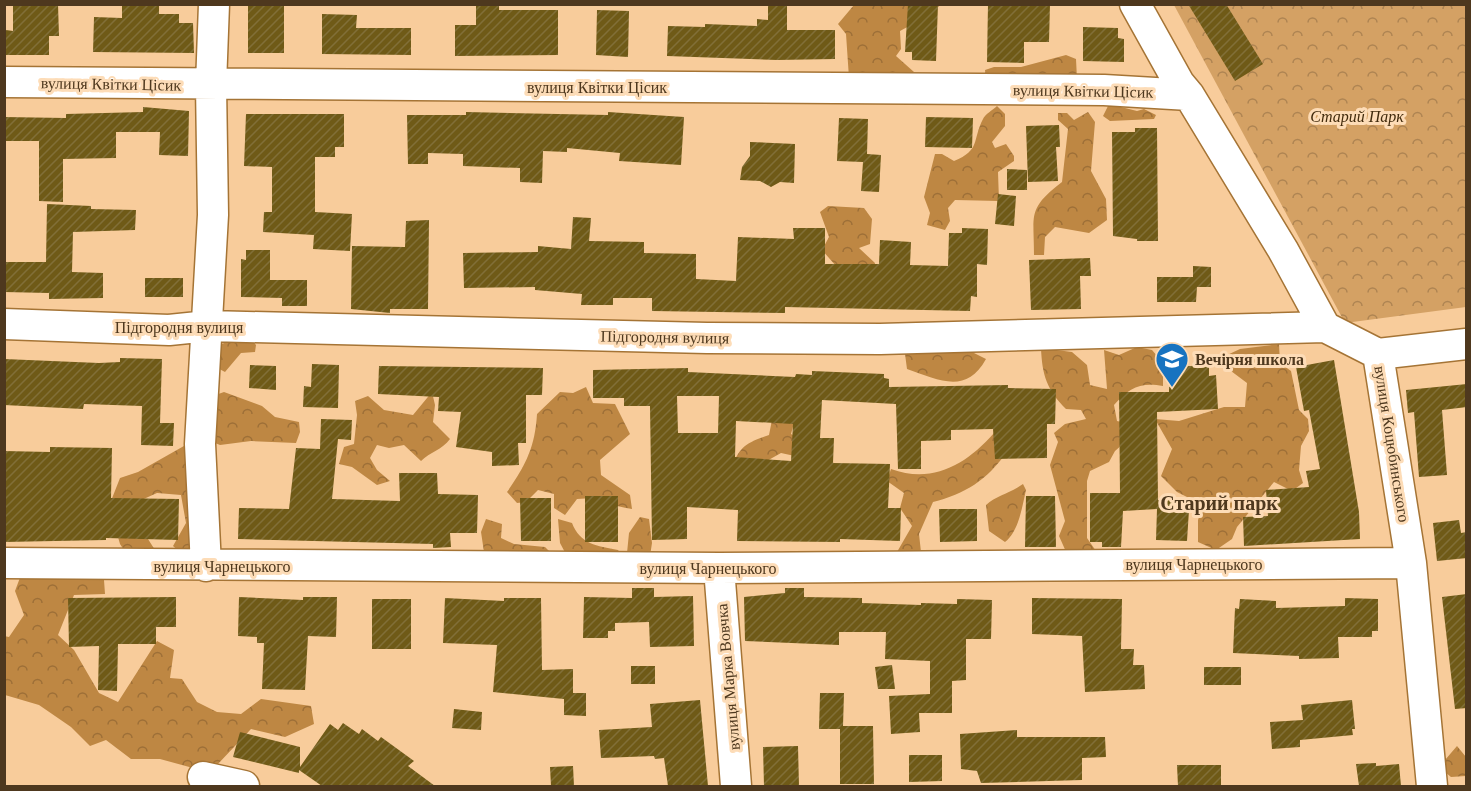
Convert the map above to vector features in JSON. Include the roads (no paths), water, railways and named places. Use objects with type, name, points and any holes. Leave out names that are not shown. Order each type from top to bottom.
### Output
[{"type":"street","points":[[206,566],[200,444],[213,214],[211,85],[214,4]]},
{"type":"street","points":[[1135,4],[1179,83],[1189,95],[1283,250],[1325,327]]},
{"type":"street","name":"вулиця Квітки Цісик","points":[[4,82],[1104,90],[1189,95]]},
{"type":"street","name":"Підгородня вулиця","points":[[4,324],[169,330],[208,326],[695,338],[869,339],[1325,327]]},
{"type":"street","name":"вулиця Коцюбинського","points":[[1325,327],[1378,354],[1411,562],[1432,786]]},
{"type":"street","points":[[1378,354],[1467,344]]},
{"type":"street","name":"вулиця Чарнецького","points":[[4,563],[719,568],[1411,562]]},
{"type":"street","name":"вулиця Марка Вовчка","points":[[719,568],[736,786]]},
{"type":"street","points":[[203,777],[244,786]]},
{"type":"place","name":"Вечірня школа","points":[[1172,388]]},
{"type":"district","name":"Старий парк","points":[[1219,503]]},
{"type":"park label","name":"Старий Парк","points":[[1357,116]]}]
